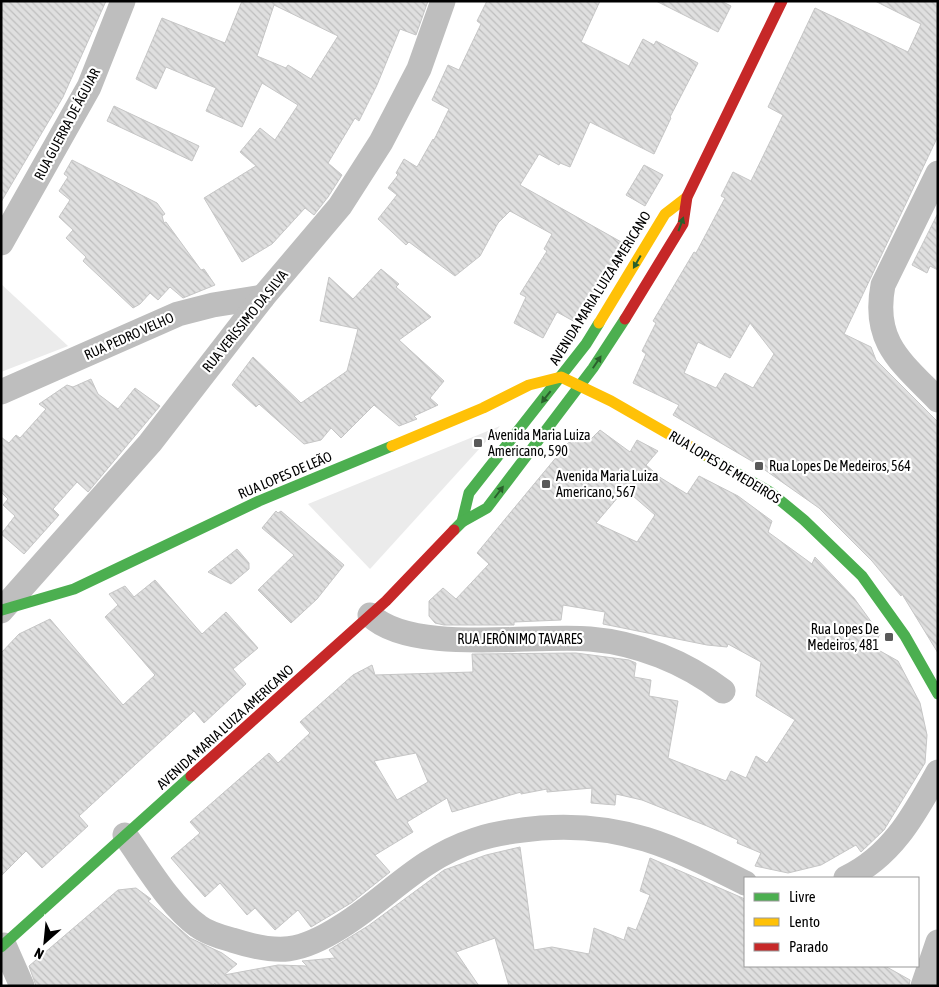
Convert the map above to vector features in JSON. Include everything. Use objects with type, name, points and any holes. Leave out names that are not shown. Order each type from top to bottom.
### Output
[{"type":"main road","name":"AVENIDA MARIA LUIZA AMERICANO","points":[[2,946],[242,733],[370,615],[462,522],[487,508],[580,385],[631,311],[679,231],[683,224],[687,197],[782,1]]},
{"type":"main road","name":"AVENIDA MARIA LUIZA AMERICANO","points":[[462,522],[470,494],[586,344],[665,214],[687,197]]},
{"type":"main road","points":[[561,377],[580,385]]},
{"type":"main road","name":"RUA LOPES DE LEÃO","points":[[2,610],[42,600],[74,589],[259,501],[482,408],[529,386],[561,377]]},
{"type":"main road","name":"RUA LOPES DE MEDEIROS","points":[[580,385],[770,492],[804,520],[862,576],[905,636],[938,694]]},
{"type":"street","name":"RUA GUERRA DE ÁGUIAR","points":[[1,243],[89,87],[123,1]]},
{"type":"street","name":"RUA VERÍSSIMO DA SILVA","points":[[2,610],[150,443],[263,297],[340,206],[381,142],[419,69],[443,1]]},
{"type":"street","points":[[938,173],[883,285],[880,303],[880,323],[888,342],[907,368],[938,400]]},
{"type":"street","name":"RUA PEDRO VELHO","points":[[1,392],[178,314],[213,305],[263,297]]},
{"type":"street","name":"RUA JERÔNIMO TAVARES","points":[[370,615],[379,624],[419,638],[591,639],[647,650],[700,674],[723,691]]},
{"type":"street","points":[[848,877],[865,869],[886,852],[916,811],[938,772]]},
{"type":"street","points":[[125,835],[168,896],[198,926],[260,949],[286,951],[311,943],[343,926],[430,860],[474,840],[511,831],[593,827],[631,834],[667,846],[744,882]]},
{"type":"street","points":[[923,986],[938,942]]},
{"type":"street","points":[[2,946],[22,986]]},
{"type":"shaded area","points":[[1,284],[68,346],[1,372]]},
{"type":"shaded area","points":[[500,426],[370,569],[308,504]]},
{"type":"building","points":[[1,1],[106,1],[63,97],[1,202]]},
{"type":"building","points":[[242,1],[428,1],[416,35],[400,29],[377,85],[359,121],[355,118],[328,163],[342,175],[328,197],[314,215],[305,208],[272,244],[242,262],[204,198],[256,166],[240,152],[260,128],[275,140],[298,105],[262,83],[242,127],[206,111],[216,88],[166,67],[156,89],[136,79],[162,18],[225,43]],"holes":[[[274,5],[338,36],[311,79],[288,65],[286,68],[257,56]]]},
{"type":"building","points":[[487,1],[600,1],[581,42],[629,66],[643,39],[654,45],[656,41],[698,63],[670,117],[654,154],[590,122],[570,167],[560,163],[559,165],[539,154],[520,185],[623,243],[611,268],[577,323],[557,312],[543,338],[514,323],[526,297],[520,294],[547,251],[544,249],[552,234],[510,211],[498,223],[480,256],[455,276],[409,242],[406,245],[378,219],[397,195],[388,188],[398,175],[396,173],[404,159],[417,167],[434,140],[449,109],[432,100],[448,65],[459,70],[481,24],[477,21]]},
{"type":"building","points":[[656,1],[721,1],[731,6],[718,32]]},
{"type":"building","points":[[875,1],[938,1],[938,136],[844,334],[871,347],[876,360],[938,422],[938,653],[902,594],[901,596],[872,561],[819,508],[755,463],[673,415],[679,405],[633,383],[646,354],[642,351],[656,323],[653,321],[694,252],[696,253],[725,198],[721,196],[733,172],[751,181],[783,115],[768,107],[815,8],[908,52],[921,24]],"holes":[[[750,323],[774,354],[753,388],[725,373],[716,388],[684,373],[698,342],[730,358]]]},
{"type":"building","points":[[114,106],[199,146],[192,161],[107,121]]},
{"type":"building","points":[[72,160],[157,203],[165,214],[162,216],[164,223],[166,222],[201,270],[204,269],[215,285],[183,298],[170,287],[158,300],[150,293],[140,304],[133,308],[83,261],[86,257],[66,238],[73,230],[59,217],[70,200],[59,191],[68,177],[64,174]]},
{"type":"building","points":[[644,165],[663,175],[645,206],[626,195]]},
{"type":"building","points":[[938,213],[938,270],[930,266],[927,273],[912,265]]},
{"type":"building","points":[[381,269],[399,284],[396,287],[431,317],[399,340],[444,381],[430,398],[438,405],[414,416],[417,419],[399,426],[374,405],[341,438],[331,428],[321,440],[304,444],[259,404],[256,407],[232,385],[253,357],[301,403],[347,371],[358,329],[320,321],[329,277],[353,299]]},
{"type":"building","points":[[91,379],[98,394],[118,409],[135,388],[160,406],[88,492],[77,482],[53,509],[59,515],[24,554],[1,534],[15,516],[3,505],[8,499],[1,492],[1,437],[9,443],[16,435],[20,438],[46,409],[39,404],[67,385],[73,387]]},
{"type":"building","points":[[600,430],[630,452],[637,440],[658,451],[646,465],[661,478],[687,494],[699,476],[738,496],[772,521],[768,532],[812,564],[815,557],[854,598],[880,634],[873,647],[898,661],[920,703],[927,735],[925,763],[884,830],[861,852],[856,845],[821,865],[788,873],[755,866],[761,853],[737,843],[738,840],[707,826],[642,800],[616,794],[615,805],[591,803],[592,788],[547,792],[547,789],[521,794],[521,792],[452,812],[447,798],[407,822],[413,832],[375,855],[390,872],[351,903],[311,927],[298,910],[275,930],[255,908],[247,915],[220,883],[205,897],[171,858],[200,833],[190,822],[269,753],[278,763],[310,733],[300,722],[353,675],[372,665],[375,675],[473,672],[472,654],[576,653],[629,660],[636,663],[634,677],[651,680],[649,696],[678,701],[668,758],[726,781],[731,771],[746,778],[756,756],[767,763],[795,720],[756,696],[761,662],[728,644],[727,647],[707,645],[603,624],[605,612],[563,605],[561,620],[514,622],[514,625],[444,625],[435,623],[429,616],[429,601],[443,588],[456,599],[489,564],[477,553],[578,431],[590,440]],"holes":[[[625,489],[655,515],[637,542],[596,523]],[[416,753],[428,782],[397,800],[374,761]]]},
{"type":"building","points":[[276,511],[278,513],[281,511],[344,565],[317,599],[291,623],[258,590],[294,555],[262,528]]},
{"type":"building","points":[[237,549],[249,563],[249,569],[231,584],[208,572]]},
{"type":"building","points":[[155,580],[202,634],[226,612],[258,648],[233,669],[246,684],[204,723],[194,711],[79,816],[88,826],[42,868],[26,851],[1,876],[1,653],[19,634],[50,619],[123,705],[155,675],[105,617],[118,605],[109,594],[125,586],[134,597]]},
{"type":"building","points":[[520,847],[534,950],[552,947],[589,954],[594,928],[624,940],[628,927],[636,930],[650,895],[640,891],[650,858],[744,899],[744,967],[887,967],[910,980],[909,986],[509,986],[495,938],[456,952],[479,986],[215,986],[215,983],[212,986],[36,986],[29,966],[118,890],[136,888],[151,899],[148,901],[190,938],[222,953],[237,964],[224,975],[278,965],[307,966],[302,961],[335,958],[329,950],[368,926],[444,870],[486,855]]},
{"type":"traffic: fast","points":[[454,530],[462,522],[487,508],[593,368],[625,319]]},
{"type":"traffic: fast","points":[[462,522],[469,493],[586,344],[599,323]]},
{"type":"traffic: fast","points":[[2,610],[74,589],[259,501],[392,446]]},
{"type":"traffic: fast","points":[[705,455],[770,492],[804,520],[862,576],[905,636],[938,694]]},
{"type":"traffic: fast","points":[[1,947],[191,776]]},
{"type":"traffic: slow","points":[[599,323],[665,214],[687,197]]},
{"type":"traffic: slow","points":[[392,446],[483,408],[529,385],[561,377],[611,401],[705,455]]},
{"type":"traffic: jam","points":[[625,319],[683,224],[687,197],[782,1]]},
{"type":"traffic: jam","points":[[191,776],[386,601],[454,530]]},
{"type":"place","name":"Avenida Maria Luiza Americano, 590","points":[[478,443]]},
{"type":"place","name":"Rua Lopes De Medeiros, 564","points":[[759,466]]},
{"type":"place","name":"Avenida Maria Luiza Americano, 567","points":[[546,484]]},
{"type":"place","name":"Rua Lopes De Medeiros, 481","points":[[889,637]]}]
